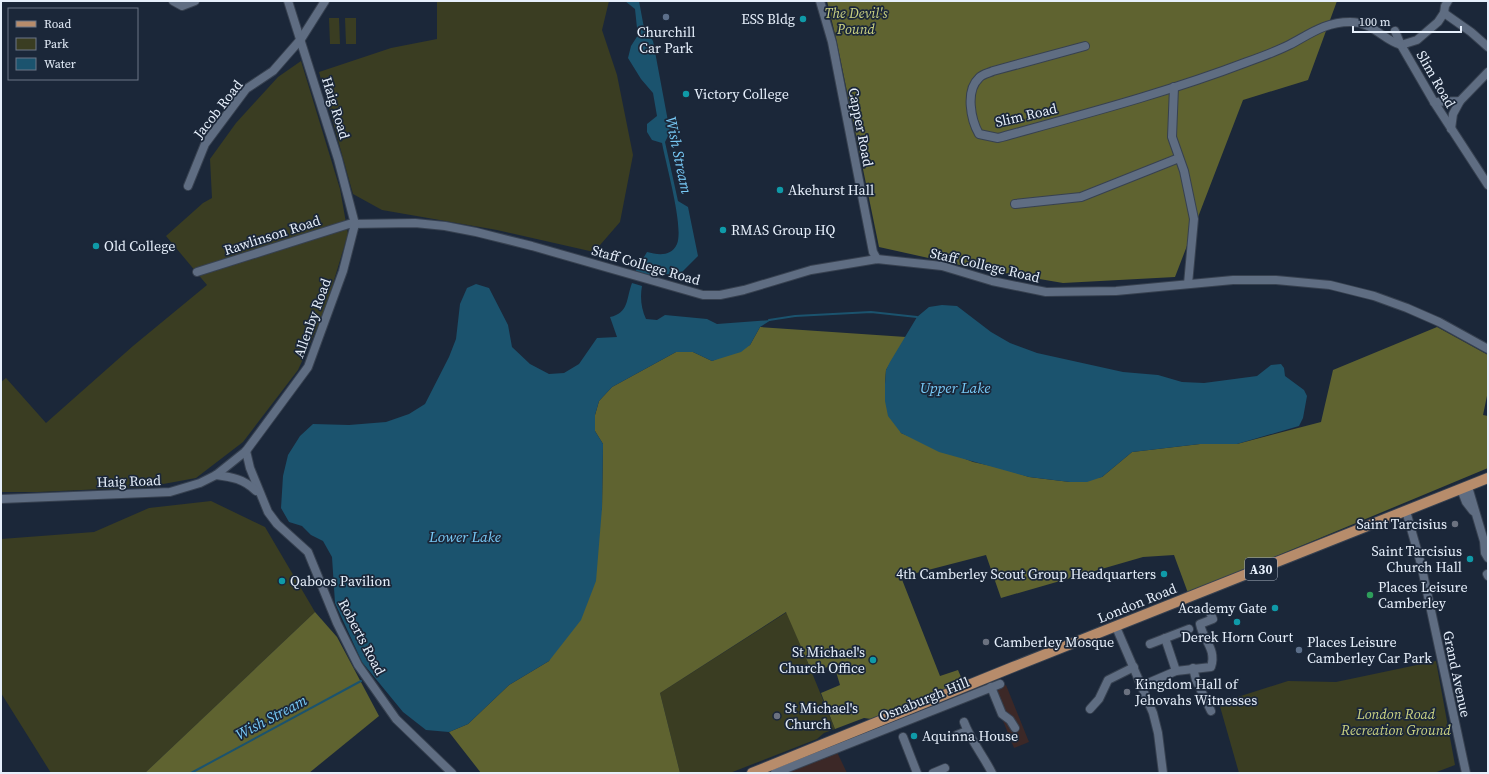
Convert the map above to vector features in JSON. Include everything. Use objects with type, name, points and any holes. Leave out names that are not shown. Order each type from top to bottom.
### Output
[{"type":"main road","name":"London Road","points":[[752,773],[990,676],[1488,478]]},
{"type":"street","points":[[172,1],[182,6],[195,1]]},
{"type":"street","name":"Haig Road","points":[[288,1],[301,38],[338,159],[355,224]]},
{"type":"street","name":"Jacob Road","points":[[188,186],[205,144],[246,89],[273,71],[301,38],[325,1]]},
{"type":"street","name":"Capper Road","points":[[820,1],[832,42],[873,252],[877,259]]},
{"type":"street","points":[[1395,31],[1401,45],[1417,40],[1438,22],[1444,13],[1445,6],[1448,1]]},
{"type":"street","points":[[1444,13],[1471,32],[1488,47]]},
{"type":"street","name":"Slim Road","points":[[1085,46],[993,71],[979,77],[973,87],[971,108],[974,124],[979,134],[998,138],[1174,87],[1287,46],[1324,26],[1351,22],[1374,28],[1396,44],[1401,45],[1451,130]]},
{"type":"street","points":[[1488,72],[1460,101],[1453,114],[1451,130],[1488,185]]},
{"type":"street","points":[[1174,87],[1172,137],[1184,171],[1194,219],[1188,284]]},
{"type":"street","points":[[1434,102],[1460,101]]},
{"type":"street","points":[[1015,204],[1081,197],[1179,158]]},
{"type":"street","name":"Staff College Road","points":[[355,224],[415,223],[445,226],[532,246],[703,295],[744,290],[811,270],[877,259],[942,266],[992,281],[1046,292],[1116,291],[1233,280],[1276,280],[1330,285],[1374,296],[1407,308],[1439,322],[1488,349]]},
{"type":"street","name":"Rawlinson Road","points":[[197,272],[355,224]]},
{"type":"street","name":"Allenby Road","points":[[246,451],[308,367],[343,271],[355,224]]},
{"type":"street","points":[[246,451],[250,468],[260,496]]},
{"type":"street","name":"Haig Road","points":[[1,499],[170,492],[200,483],[216,474],[246,451]]},
{"type":"street","points":[[216,474],[236,477],[249,484],[260,496]]},
{"type":"street","points":[[1465,488],[1466,502],[1474,512],[1486,543],[1485,553],[1488,558]]},
{"type":"street","name":"Roberts Road","points":[[260,496],[277,524],[308,552],[334,616],[358,665],[396,719],[452,773]]},
{"type":"street","name":"Grand Avenue","points":[[1406,511],[1421,564],[1466,773]]},
{"type":"street","points":[[1141,686],[1176,672],[1211,666],[1213,660],[1211,648],[1201,631],[1200,624],[1213,619],[1208,608]]},
{"type":"street","points":[[1116,627],[1153,713],[1158,733],[1163,773]]},
{"type":"street","points":[[1150,644],[1189,629]]},
{"type":"street","points":[[1165,638],[1176,672]]},
{"type":"street","points":[[1090,709],[1099,699],[1108,680],[1134,667]]},
{"type":"street","points":[[1193,668],[1196,680],[1210,711]]},
{"type":"street","points":[[990,676],[995,685],[1002,714],[1010,720],[1015,728]]},
{"type":"street","name":"Osnaburgh Hill","points":[[774,773],[995,685]]},
{"type":"street","points":[[964,722],[967,731],[992,773]]},
{"type":"street","points":[[957,735],[967,731]]},
{"type":"street","points":[[904,737],[917,773]]},
{"type":"street","points":[[933,773],[945,768]]},
{"type":"shaded area","points":[[1006,685],[1029,742],[1014,748],[991,691]]},
{"type":"shaded area","points":[[836,750],[847,773],[780,773]]},
{"type":"green space","points":[[437,1],[609,1],[602,30],[617,75],[633,155],[620,222],[594,252],[497,230],[382,210],[353,194],[319,72],[391,48],[437,39]]},
{"type":"green space","name":"The Devil's Pound","points":[[827,1],[1337,1],[1308,80],[1243,100],[1175,277],[1063,283],[969,267],[879,247]]},
{"type":"green space","points":[[329,18],[339,18],[340,44],[330,44]]},
{"type":"green space","points":[[345,18],[356,18],[356,44],[346,44]]},
{"type":"green space","points":[[301,61],[340,189],[348,234],[325,310],[298,370],[243,442],[196,478],[147,487],[38,492],[1,492],[1,382],[6,378],[46,423],[133,346],[207,285],[166,236],[203,203],[212,198],[210,159],[236,123],[278,77]]},
{"type":"green space","points":[[760,327],[906,337],[886,370],[885,384],[901,433],[973,462],[1001,468],[1029,477],[1070,482],[1102,477],[1132,452],[1200,444],[1237,444],[1321,422],[1333,370],[1437,327],[1488,355],[1488,391],[1483,415],[1488,416],[1488,468],[1188,593],[1174,555],[1143,557],[1001,598],[986,555],[901,577],[940,676],[958,670],[963,682],[871,719],[864,718],[835,729],[821,693],[840,685],[834,665],[812,672],[786,612],[660,693],[680,773],[481,773],[449,732],[468,724],[509,685],[549,661],[602,508],[603,444],[595,431],[595,415],[599,401],[612,387],[676,352],[693,352],[712,361],[750,345]]},
{"type":"green space","points":[[211,501],[265,527],[315,612],[145,773],[51,773],[1,693],[1,539],[94,532],[149,508]]},
{"type":"green space","points":[[315,612],[337,637],[379,716],[309,773],[145,773]]},
{"type":"green space","points":[[787,612],[835,729],[824,733],[817,739],[730,773],[680,773],[660,693]]},
{"type":"green space","name":"London Road Recreation Ground","points":[[1436,661],[1455,765],[1434,773],[1239,773],[1219,703],[1288,681],[1336,682]]},
{"type":"water","points":[[625,1],[639,1],[644,28],[653,41],[670,132],[665,142],[678,201],[688,207],[698,256],[678,276],[654,272],[650,276],[635,272],[647,252],[655,254],[668,253],[677,244],[679,236],[674,195],[662,143],[652,140],[647,132],[647,124],[657,116],[653,93],[641,79],[628,58],[631,46],[640,32],[637,28],[635,9]]},
{"type":"water","name":"Lower Lake","points":[[632,283],[642,286],[641,302],[646,319],[657,320],[665,315],[707,319],[717,324],[771,320],[760,327],[750,345],[741,352],[712,361],[693,352],[676,352],[612,387],[599,401],[595,415],[595,431],[603,444],[602,508],[596,581],[581,620],[549,661],[509,685],[468,724],[449,732],[426,730],[403,712],[362,662],[335,603],[332,557],[323,541],[311,535],[302,526],[289,522],[281,508],[283,476],[288,455],[300,436],[313,424],[349,425],[386,422],[409,414],[425,404],[449,357],[456,339],[460,304],[467,288],[476,284],[489,288],[508,325],[512,347],[530,364],[549,374],[564,373],[579,364],[597,338],[617,337],[610,317],[616,315],[624,309]]},
{"type":"water","name":"Upper Lake","points":[[942,305],[957,306],[991,332],[1010,343],[1037,353],[1123,372],[1158,375],[1182,382],[1204,383],[1257,376],[1271,365],[1281,364],[1284,368],[1285,376],[1304,390],[1307,396],[1303,418],[1299,426],[1237,444],[1200,444],[1132,452],[1102,477],[1087,482],[1070,482],[1029,477],[939,452],[901,433],[888,416],[885,401],[885,384],[886,370],[917,317],[929,307]]},
{"type":"waterway","points":[[769,320],[795,316],[871,312],[917,317]]},
{"type":"waterway","name":"Wish Stream","points":[[191,773],[361,681]]},
{"type":"place","name":"Churchill Car Park","points":[[666,17]]},
{"type":"place","name":"ESS Bldg","points":[[803,19]]},
{"type":"place","name":"Victory College","points":[[686,94]]},
{"type":"place","name":"Akehurst Hall","points":[[780,190]]},
{"type":"place","name":"RMAS Group HQ","points":[[723,230]]},
{"type":"place","name":"Old College","points":[[96,246]]},
{"type":"place","name":"Saint Tarcisius","points":[[1455,524]]},
{"type":"place","name":"Saint Tarcisius Church Hall","points":[[1470,559]]},
{"type":"place","name":"4th Camberley Scout Group Headquarters","points":[[1164,574]]},
{"type":"place","name":"Qaboos Pavilion","points":[[282,581]]},
{"type":"place","name":"Places Leisure Camberley","points":[[1370,595]]},
{"type":"place","name":"Academy Gate","points":[[1275,608]]},
{"type":"place","name":"Derek Horn Court","points":[[1237,622]]},
{"type":"place","name":"Camberley Mosque","points":[[986,642]]},
{"type":"place","name":"Places Leisure Camberley Car Park","points":[[1299,650]]},
{"type":"place","name":"St Michael's Church Office","points":[[873,660]]},
{"type":"place","name":"Kingdom Hall of Jehovahs Witnesses","points":[[1127,692]]},
{"type":"place","name":"St Michael's Church","points":[[777,716]]},
{"type":"place","name":"Aquinna House","points":[[914,736]]}]
